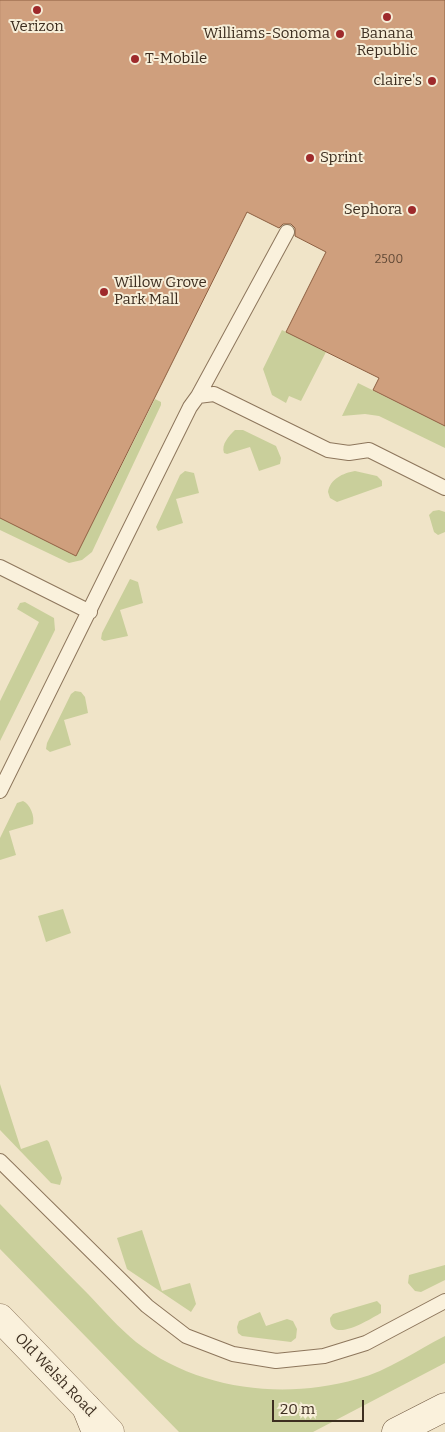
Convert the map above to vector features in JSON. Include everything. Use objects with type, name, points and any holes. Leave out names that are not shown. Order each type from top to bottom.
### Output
[{"type":"street","name":"Old Welsh Road","points":[[0,1318],[91,1420],[110,1432]]},
{"type":"street","points":[[396,1432],[445,1408]]},
{"type":"lane","points":[[0,792],[190,407],[198,396],[287,232]]},
{"type":"lane","points":[[198,396],[214,394],[328,450],[349,453],[368,450],[445,488]]},
{"type":"lane","points":[[0,567],[90,612]]},
{"type":"lane","points":[[0,1161],[147,1306],[186,1336],[232,1354],[276,1361],[324,1356],[366,1343],[445,1301]]},
{"type":"green space","points":[[282,330],[326,352],[301,401],[289,396],[286,403],[272,395],[263,369]]},
{"type":"green space","points":[[358,383],[445,426],[445,448],[379,416],[365,414],[342,416]]},
{"type":"green space","points":[[155,399],[161,402],[161,405],[92,552],[82,560],[69,563],[0,530],[0,518],[76,556]]},
{"type":"green space","points":[[235,430],[243,430],[276,446],[281,458],[280,464],[259,471],[250,447],[227,454],[224,453],[225,443]]},
{"type":"green space","points":[[185,471],[194,473],[199,493],[176,499],[183,523],[158,531],[156,527],[180,475]]},
{"type":"green space","points":[[355,471],[377,476],[382,481],[382,486],[337,502],[330,498],[329,487],[334,480],[346,473]]},
{"type":"green space","points":[[433,511],[445,512],[445,532],[438,535],[434,532],[429,515]]},
{"type":"green space","points":[[130,579],[138,582],[143,603],[120,610],[128,636],[104,641],[101,639],[102,633]]},
{"type":"green space","points":[[25,602],[54,618],[55,630],[0,741],[0,701],[39,622],[17,609],[20,603]]},
{"type":"green space","points":[[75,691],[81,692],[85,697],[88,713],[64,720],[71,745],[50,752],[46,749],[47,743],[71,694]]},
{"type":"green space","points":[[23,801],[31,811],[33,824],[9,831],[16,855],[0,860],[0,838],[17,803]]},
{"type":"green space","points":[[63,909],[71,933],[46,942],[38,916]]},
{"type":"green space","points":[[0,1084],[21,1149],[47,1140],[62,1178],[60,1185],[51,1183],[0,1130]]},
{"type":"green space","points":[[0,1204],[130,1337],[160,1358],[186,1371],[213,1380],[242,1386],[300,1389],[357,1379],[380,1371],[445,1336],[445,1363],[313,1432],[179,1432],[0,1249]]},
{"type":"green space","points":[[142,1230],[162,1291],[190,1283],[196,1304],[191,1312],[127,1269],[117,1238]]},
{"type":"green space","points":[[445,1265],[445,1280],[421,1292],[415,1291],[408,1283],[409,1275]]},
{"type":"green space","points":[[377,1301],[381,1305],[381,1313],[351,1328],[343,1330],[332,1326],[330,1318],[333,1314]]},
{"type":"green space","points":[[260,1312],[266,1326],[287,1319],[293,1321],[297,1329],[296,1338],[291,1342],[242,1336],[238,1333],[239,1321]]},
{"type":"building","name":"Willow Grove Park Mall","points":[[0,0],[445,0],[445,426],[373,390],[379,378],[286,332],[326,252],[295,236],[295,228],[291,224],[283,224],[279,228],[247,212],[76,556],[0,518]]},
{"type":"place","name":"Verizon","points":[[37,10]]},
{"type":"place","name":"Banana Republic","points":[[387,17]]},
{"type":"place","name":"Williams-Sonoma","points":[[340,34]]},
{"type":"place","name":"T-Mobile","points":[[135,59]]},
{"type":"place","name":"claire's","points":[[432,81]]},
{"type":"place","name":"Sprint","points":[[310,158]]},
{"type":"place","name":"Sephora","points":[[412,210]]},
{"type":"place","name":"Willow Grove Park Mall","points":[[104,292]]}]
